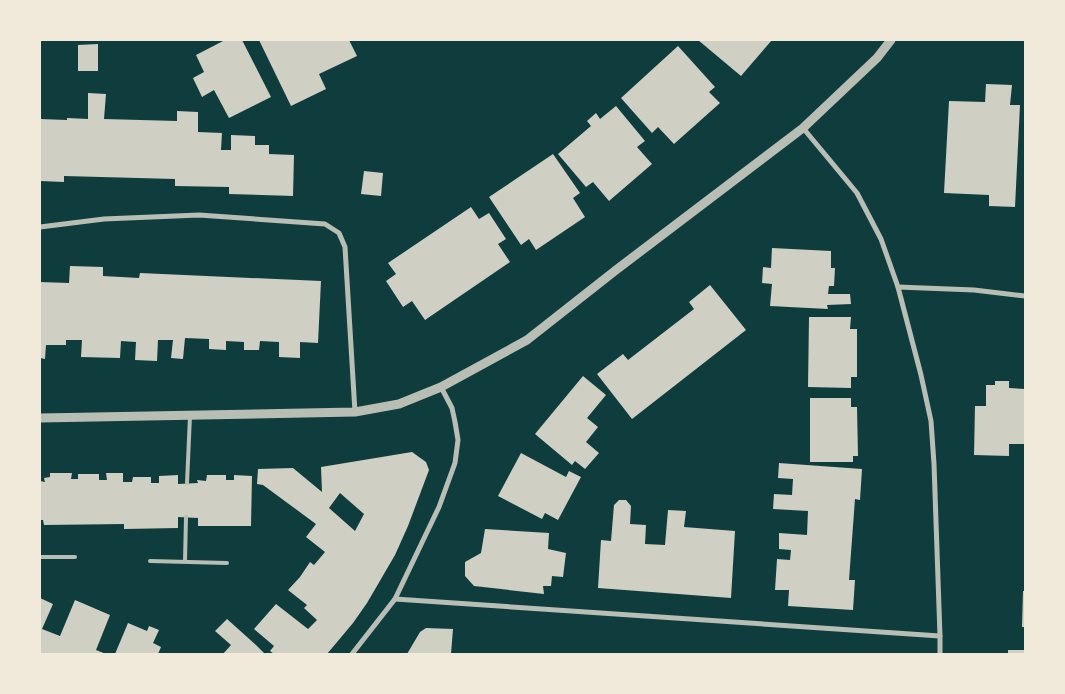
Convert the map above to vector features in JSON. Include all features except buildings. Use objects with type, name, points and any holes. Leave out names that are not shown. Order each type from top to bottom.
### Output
[{"type":"street","points":[[40,418],[355,412],[400,404],[441,387],[527,340],[803,128],[877,58],[891,40]]},
{"type":"street","points":[[803,128],[857,193],[881,239],[898,288],[921,375],[931,421],[934,464],[940,654]]},
{"type":"street","points":[[40,226],[104,219],[199,215],[325,224],[339,233],[345,247],[355,412]]},
{"type":"street","points":[[898,288],[974,290],[1025,296]]},
{"type":"street","points":[[352,654],[395,598],[440,507],[455,463],[458,440],[456,422],[452,408],[441,387]]},
{"type":"street","points":[[395,598],[940,636]]},
{"type":"lane","points":[[188,484],[190,415]]},
{"type":"lane","points":[[185,561],[186,518]]},
{"type":"lane","points":[[40,557],[75,557]]},
{"type":"lane","points":[[150,560],[227,563]]}]
